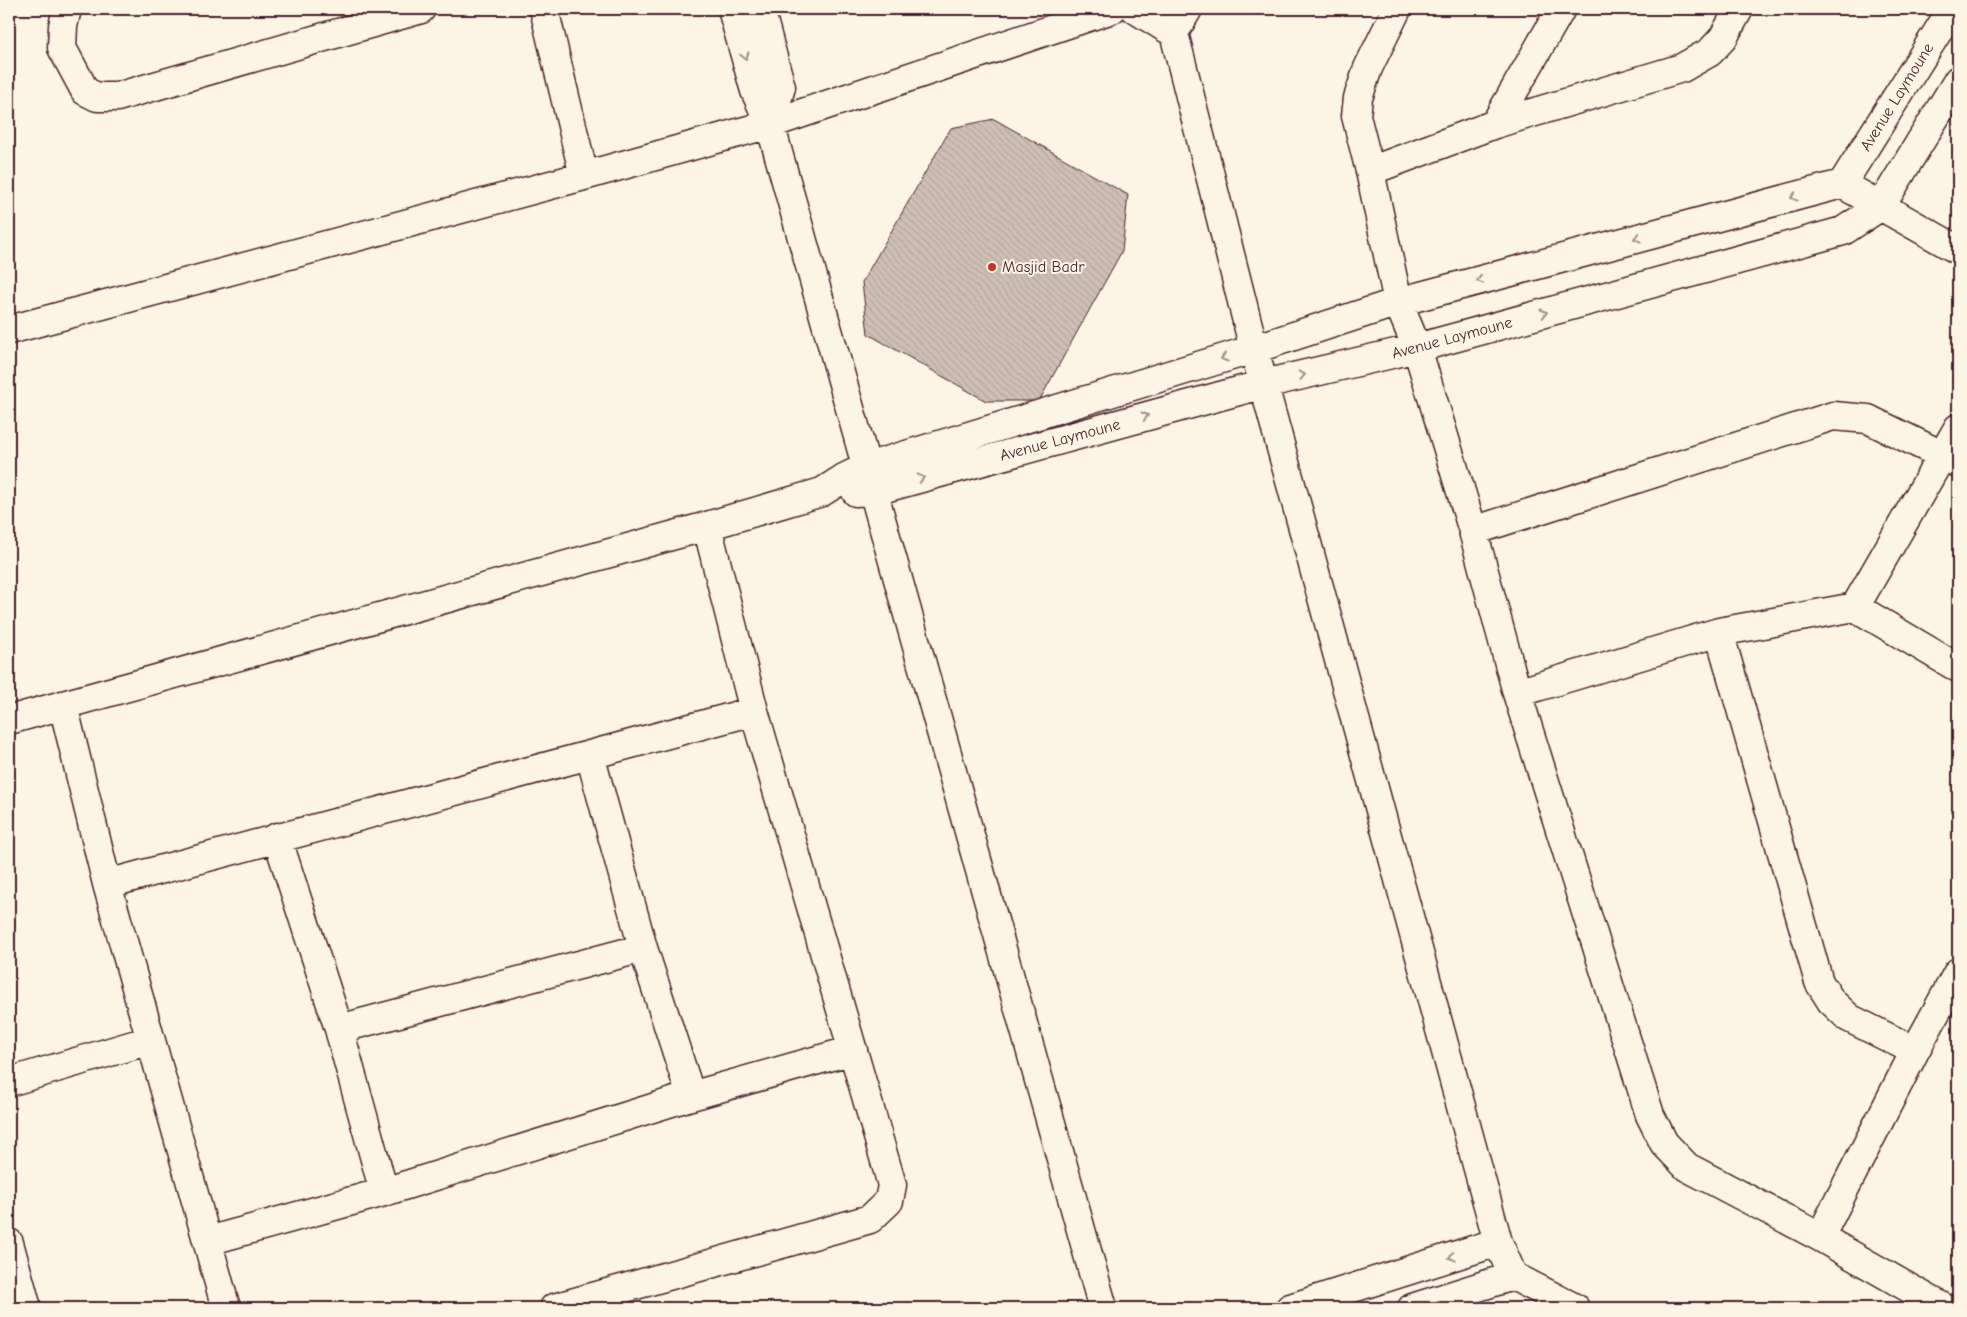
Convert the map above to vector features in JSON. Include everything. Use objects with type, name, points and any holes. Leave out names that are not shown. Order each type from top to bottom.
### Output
[{"type":"street","points":[[67,9],[63,26],[62,48],[85,91],[97,97],[117,98],[421,9]]},
{"type":"street","points":[[544,9],[584,176]]},
{"type":"street","points":[[732,9],[755,91],[770,124],[1103,1308]]},
{"type":"street","points":[[760,9],[781,87],[770,124]]},
{"type":"street","points":[[9,330],[584,176],[770,124],[1112,9]]},
{"type":"street","points":[[1135,9],[1174,33],[1254,349],[1498,1242],[1513,1276],[1575,1308]]},
{"type":"street","points":[[1174,33],[1188,9]]},
{"type":"street","points":[[1397,9],[1368,68],[1358,98],[1356,116],[1370,170],[1398,302],[1417,348],[1473,531],[1517,693],[1650,1115],[1664,1143],[1687,1167],[1820,1237],[1944,1308]]},
{"type":"street","points":[[1495,124],[1561,9]]},
{"type":"street","points":[[1370,170],[1495,124],[1682,68],[1710,52],[1723,38],[1739,9]]},
{"type":"street","name":"Avenue Laymoune","points":[[1842,184],[1945,17]]},
{"type":"street","name":"Avenue Laymoune","points":[[870,479],[1417,348],[1843,231],[1881,206],[1958,80]]},
{"type":"street","points":[[9,720],[707,526],[822,492],[844,478],[870,479],[1398,302],[1842,184],[1958,250]]},
{"type":"street","points":[[1473,531],[1833,416],[1868,419],[1951,458]]},
{"type":"street","points":[[1855,607],[1951,458],[1958,428]]},
{"type":"street","points":[[554,1308],[870,1219],[889,1201],[892,1185],[754,711],[707,526]]},
{"type":"street","points":[[1517,693],[1719,632],[1855,607],[1958,668]]},
{"type":"street","points":[[1719,632],[1819,982],[1831,1001],[1849,1018],[1915,1051]]},
{"type":"street","points":[[63,705],[150,1040],[226,1308]]},
{"type":"street","points":[[108,884],[277,837],[754,711]]},
{"type":"street","points":[[590,755],[643,948],[690,1096]]},
{"type":"street","points":[[277,837],[339,1029],[384,1192]]},
{"type":"street","points":[[339,1029],[643,948]]},
{"type":"street","points":[[1820,1237],[1915,1051],[1958,972]]},
{"type":"street","points":[[9,1082],[150,1040]]},
{"type":"street","points":[[208,1241],[384,1192],[690,1096],[853,1050]]},
{"type":"street","points":[[1290,1308],[1498,1242]]},
{"type":"street","points":[[9,1243],[26,1308]]},
{"type":"street","points":[[1412,1308],[1513,1276]]},
{"type":"building","name":"Masjid Badr","points":[[994,119],[1128,195],[1122,251],[1039,401],[986,401],[868,334],[862,282],[951,128]]},
{"type":"place","name":"Masjid Badr","points":[[992,267]]}]
